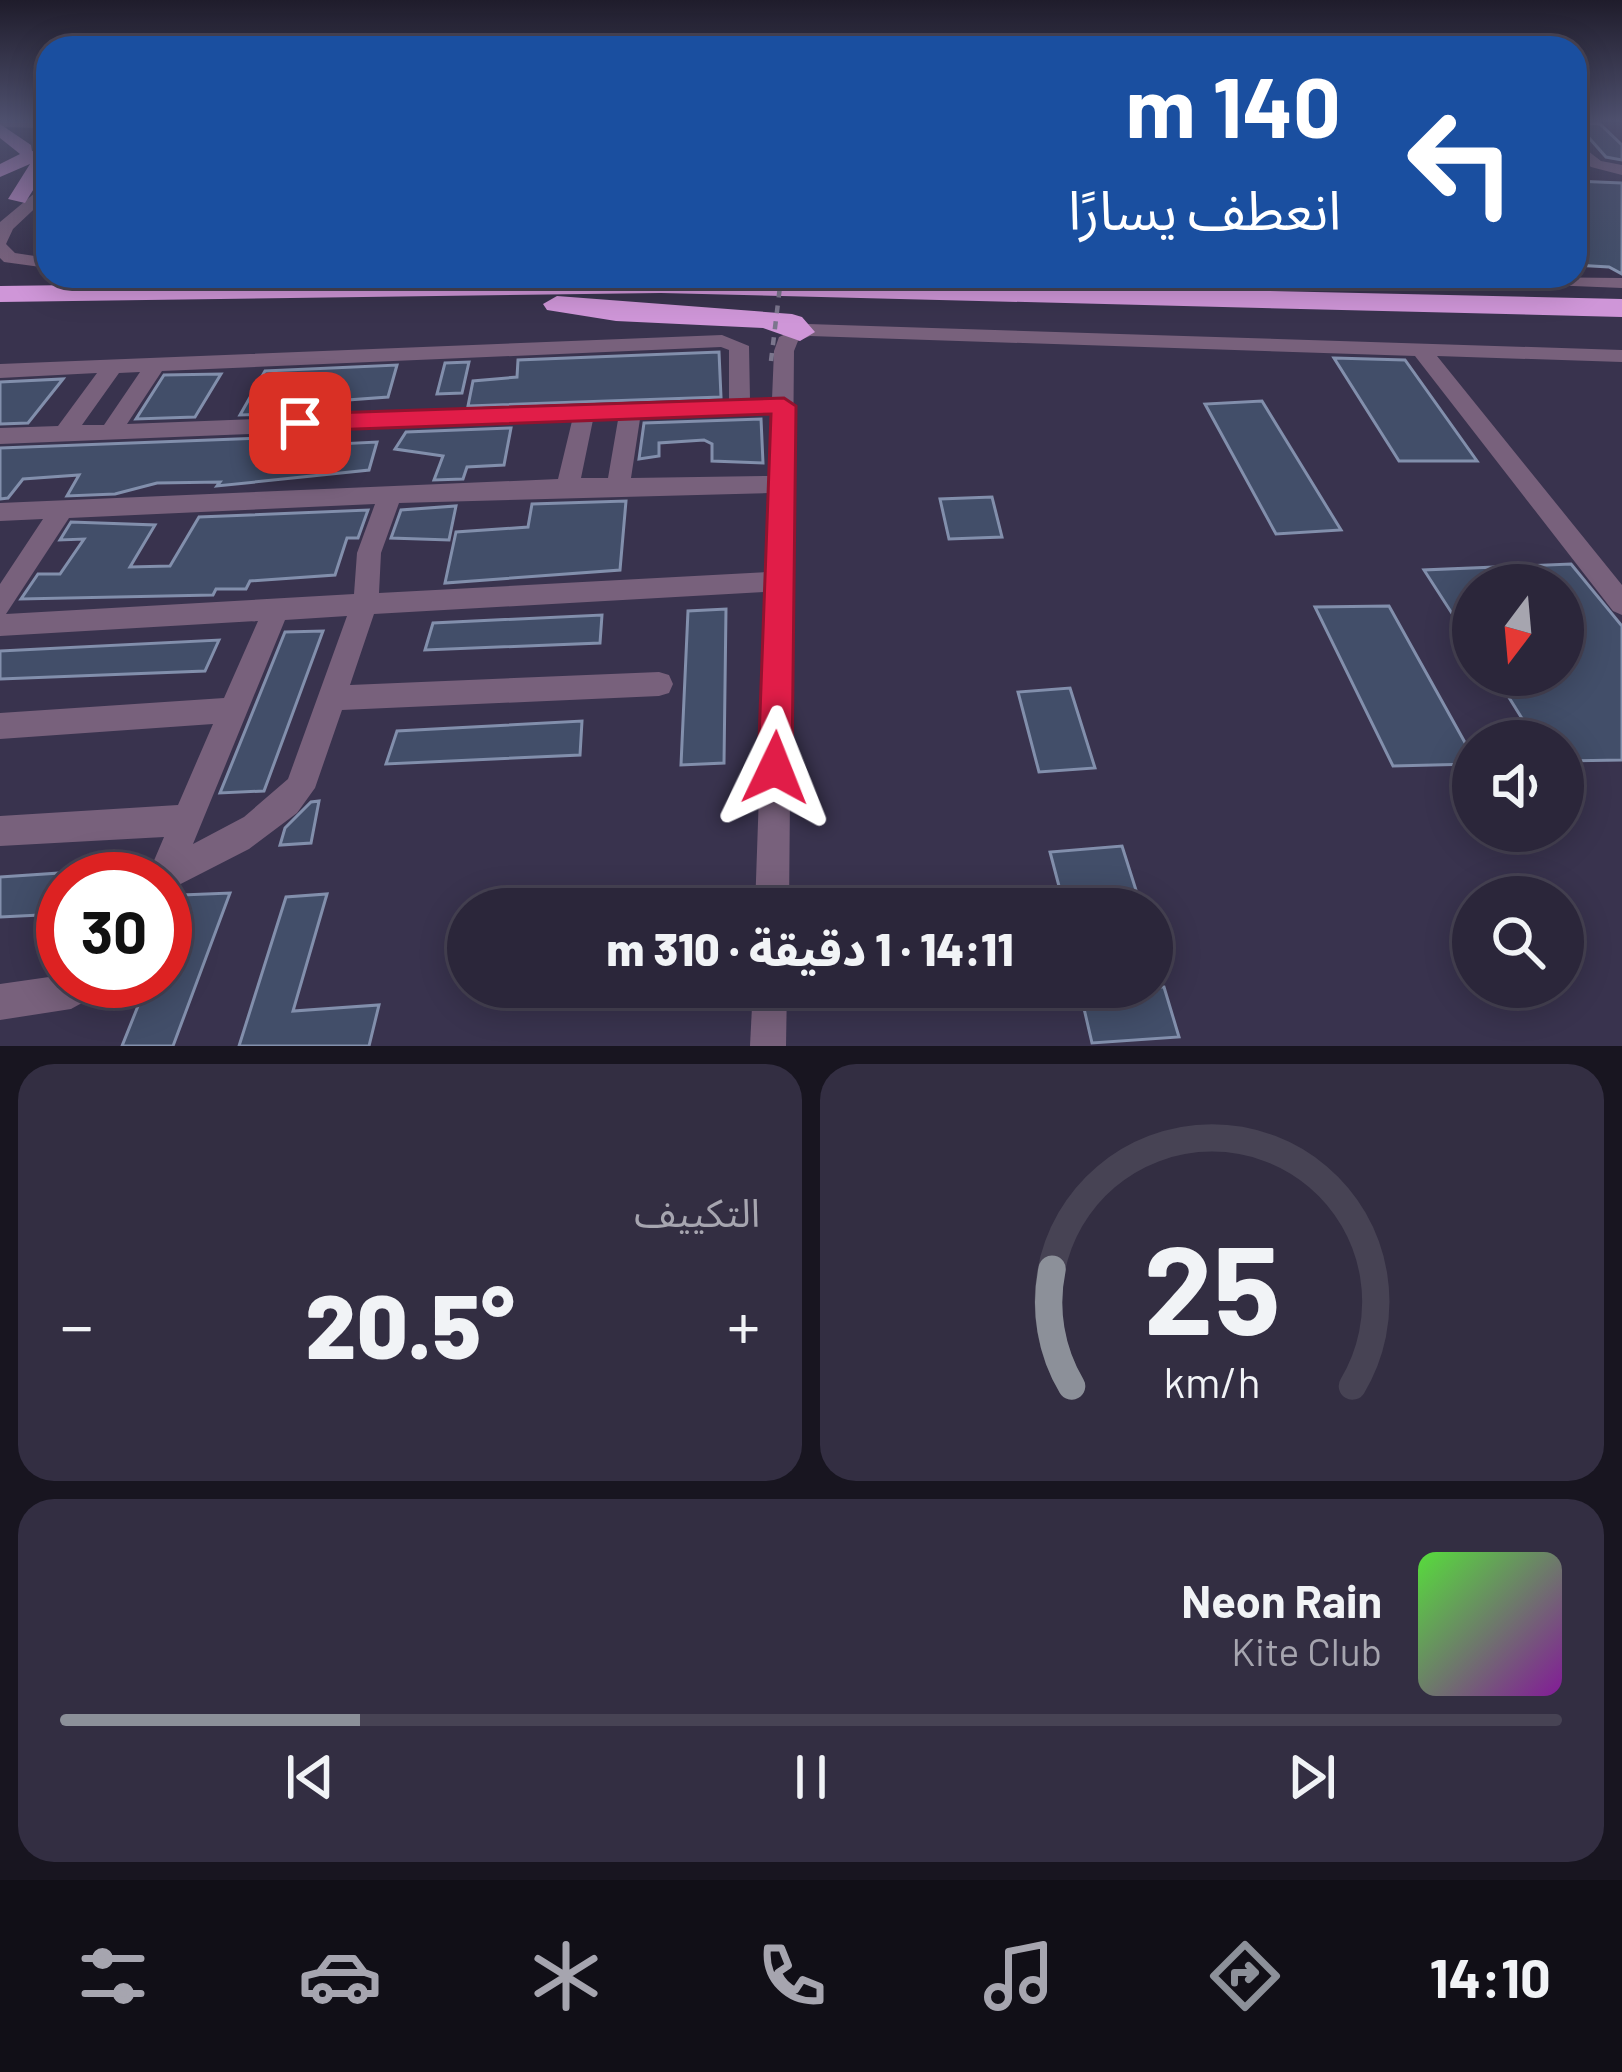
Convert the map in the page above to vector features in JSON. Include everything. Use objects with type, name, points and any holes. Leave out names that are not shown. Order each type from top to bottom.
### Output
[{"type":"highway","points":[[0,294],[441,288]]},
{"type":"highway","points":[[786,288],[1622,308]]},
{"type":"highway","points":[[0,313],[557,304],[1622,326]]},
{"type":"highway","points":[[557,304],[630,314],[756,316],[792,323],[800,332]]},
{"type":"main road","points":[[18,199],[36,170]]},
{"type":"street","points":[[0,218],[36,182]]},
{"type":"street","points":[[36,198],[5,227],[0,245],[10,258],[36,263]]},
{"type":"street","points":[[0,268],[36,266]]},
{"type":"street","points":[[1587,280],[1622,283]]},
{"type":"street","points":[[773,888],[784,343],[800,332],[1622,356]]},
{"type":"street","points":[[0,370],[722,341],[739,346],[740,405]]},
{"type":"street","points":[[1421,350],[1622,604]]},
{"type":"street","points":[[111,431],[154,367]]},
{"type":"street","points":[[64,433],[112,368]]},
{"type":"street","points":[[0,436],[784,406]]},
{"type":"street","points":[[618,486],[629,412]]},
{"type":"street","points":[[568,487],[584,414]]},
{"type":"street","points":[[0,512],[568,487],[783,484]]},
{"type":"street","points":[[192,862],[279,812],[316,755],[366,600],[369,553],[390,495]]},
{"type":"street","points":[[0,604],[63,508]]},
{"type":"street","points":[[0,625],[366,600],[780,580]]},
{"type":"street","points":[[173,852],[277,607]]},
{"type":"street","points":[[334,698],[659,684]]},
{"type":"street","points":[[0,726],[233,710]]},
{"type":"street","points":[[0,831],[187,820]]},
{"type":"street","points":[[0,1002],[36,997]]},
{"type":"street","points":[[768,1046],[769,1008]]},
{"type":"path","points":[[771,362],[780,288]]},
{"type":"building","points":[[1587,182],[1622,183],[1622,274],[1609,267],[1587,266]]},
{"type":"building","points":[[719,352],[721,397],[468,406],[473,381],[517,377],[518,360]]},
{"type":"building","points":[[1334,358],[1405,360],[1477,461],[1399,461]]},
{"type":"building","points":[[469,362],[462,393],[437,394],[445,363]]},
{"type":"building","points":[[397,365],[388,397],[307,403],[307,413],[240,415],[265,371]]},
{"type":"building","points":[[221,374],[195,417],[136,419],[164,375]]},
{"type":"building","points":[[63,379],[28,423],[0,424],[0,382]]},
{"type":"building","points":[[1262,401],[1341,530],[1276,534],[1205,404]]},
{"type":"building","points":[[761,419],[763,463],[712,461],[712,444],[704,440],[659,443],[659,456],[639,459],[644,423]]},
{"type":"building","points":[[511,428],[504,465],[467,467],[463,479],[434,480],[443,456],[395,449],[406,432]]},
{"type":"building","points":[[341,435],[338,444],[377,442],[369,470],[217,486],[220,482],[157,483],[115,494],[67,496],[79,475],[23,479],[8,498],[0,499],[0,448]]},
{"type":"building","points":[[992,497],[1002,537],[949,539],[940,499]]},
{"type":"building","points":[[626,501],[620,570],[445,583],[456,532],[528,527],[532,504]]},
{"type":"building","points":[[456,506],[449,540],[391,538],[401,510]]},
{"type":"building","points":[[368,510],[358,538],[347,538],[335,575],[250,581],[246,589],[216,589],[213,595],[21,599],[38,574],[60,574],[84,539],[60,540],[71,522],[155,525],[130,567],[170,566],[199,517]]},
{"type":"building","points":[[1452,569],[1452,613],[1424,570]]},
{"type":"building","points":[[1584,580],[1622,626],[1622,760],[1584,761],[1584,720],[1523,720],[1508,696],[1584,696]]},
{"type":"building","points":[[1389,606],[1452,720],[1452,765],[1393,766],[1315,607]]},
{"type":"building","points":[[726,609],[724,763],[681,765],[688,611]]},
{"type":"building","points":[[602,615],[600,643],[425,650],[433,623]]},
{"type":"building","points":[[323,631],[264,791],[220,793],[285,632]]},
{"type":"building","points":[[219,640],[205,671],[0,679],[0,651]]},
{"type":"building","points":[[1070,688],[1095,768],[1039,772],[1018,692]]},
{"type":"building","points":[[582,721],[580,755],[386,764],[397,731]]},
{"type":"building","points":[[319,801],[311,843],[280,845],[285,828],[311,802]]},
{"type":"building","points":[[1122,846],[1135,888],[1059,888],[1050,852]]},
{"type":"building","points":[[36,875],[36,915],[0,917],[0,877]]},
{"type":"building","points":[[230,893],[192,995],[192,895]]},
{"type":"building","points":[[327,894],[293,1011],[379,1005],[369,1046],[239,1046],[286,897]]},
{"type":"building","points":[[137,1008],[187,1008],[173,1046],[122,1046]]},
{"type":"building","points":[[1084,1008],[1170,1008],[1179,1037],[1092,1043]]},
{"type":"route","points":[[300,423],[784,406],[775,768]]}]
